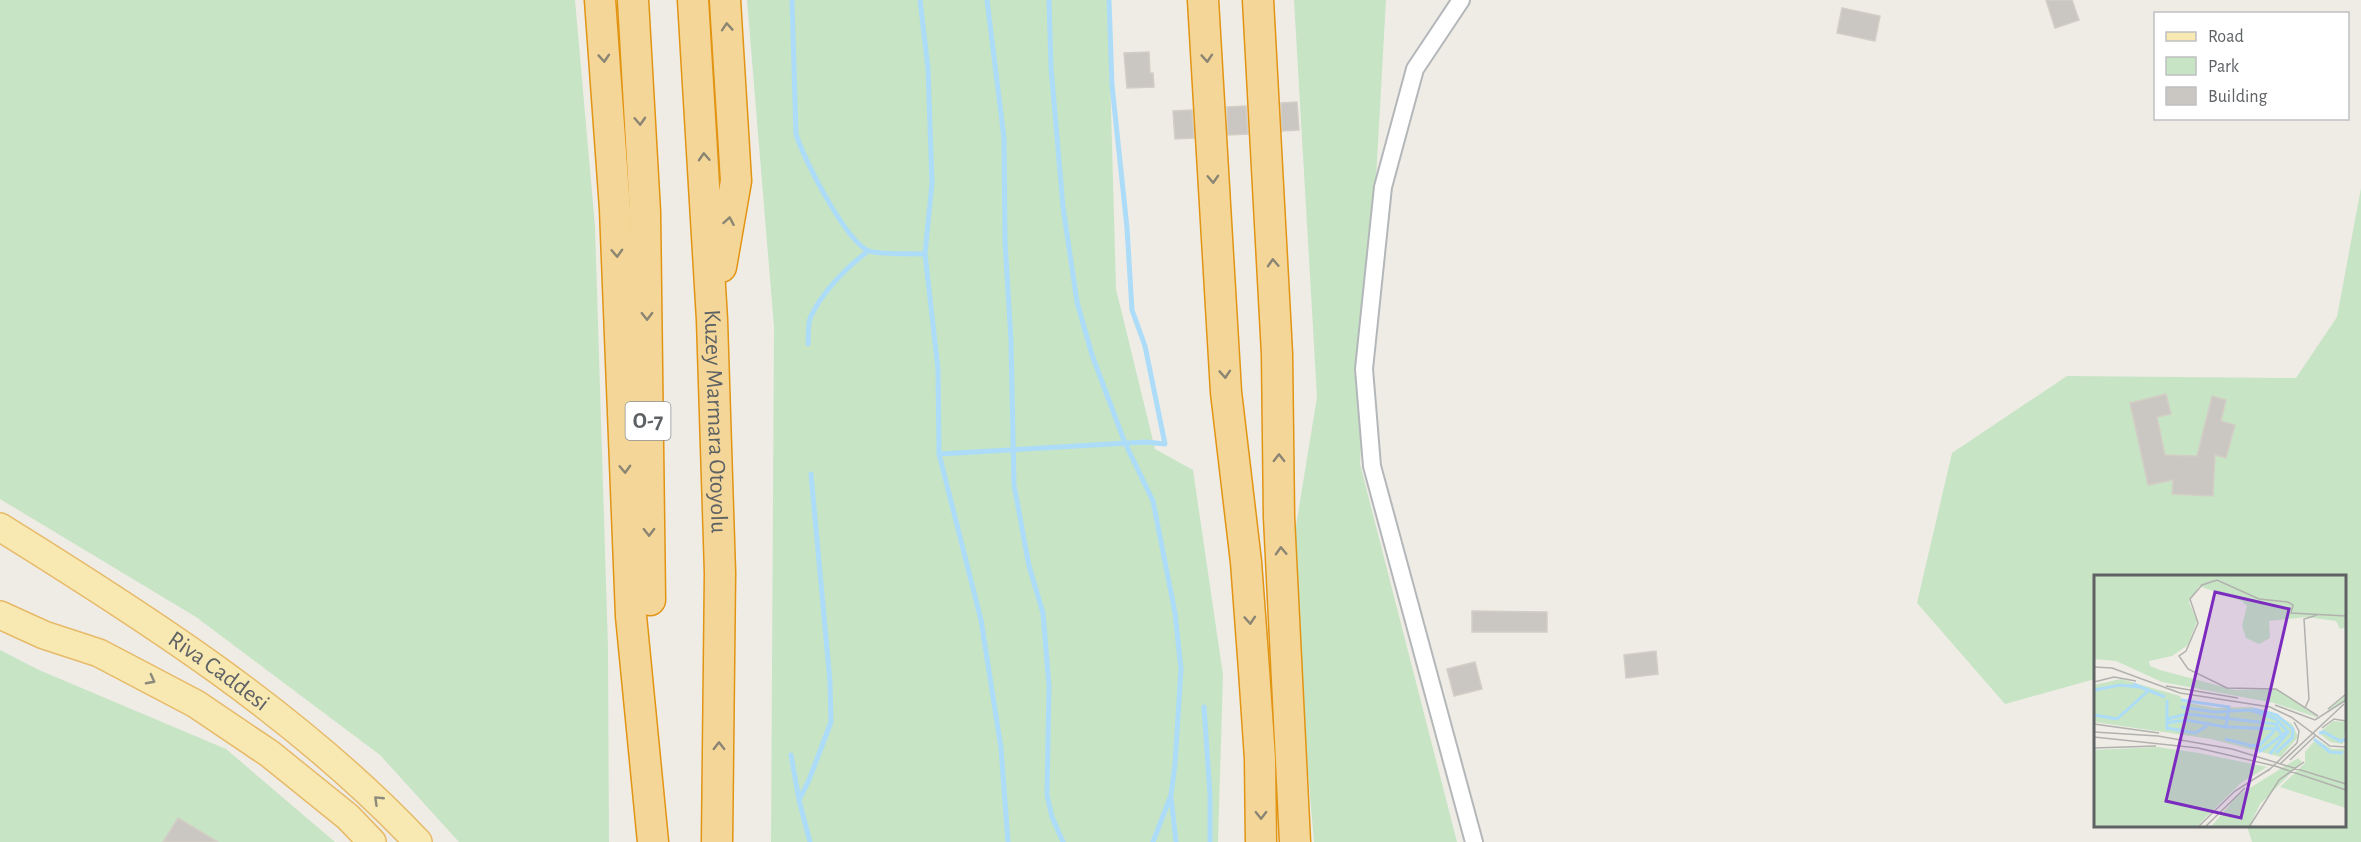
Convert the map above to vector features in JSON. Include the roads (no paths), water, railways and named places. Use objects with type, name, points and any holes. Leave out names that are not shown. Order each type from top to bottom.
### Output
[{"type":"highway","points":[[600,0],[615,208],[631,616],[653,842]]},
{"type":"highway","name":"O-7","points":[[633,0],[645,212],[653,842]]},
{"type":"highway","name":"Kuzey Marmara Otoyolu","points":[[693,0],[712,320],[720,573],[717,842]]},
{"type":"highway","points":[[712,320],[736,181],[725,0]]},
{"type":"highway","points":[[1203,0],[1225,381],[1246,562],[1260,759],[1262,842]]},
{"type":"highway","points":[[1258,0],[1277,343],[1279,516],[1293,842]]},
{"type":"main road","name":"Riva Caddesi","points":[[0,527],[98,588],[272,709],[378,799],[418,842]]},
{"type":"main road","points":[[0,552],[13,551],[27,557],[110,606],[154,627]]},
{"type":"main road","points":[[0,600],[53,626],[99,653]]},
{"type":"main road","name":"Riva Caddesi","points":[[0,615],[44,635],[99,653],[196,704],[270,754],[348,817],[372,842]]},
{"type":"street","points":[[1461,0],[1415,69],[1383,187],[1364,369],[1372,466],[1474,842]]},
{"type":"waterway","points":[[792,0],[796,134],[816,179],[849,232],[869,251],[925,254]]},
{"type":"waterway","points":[[920,0],[928,68],[932,183],[925,254],[938,369],[939,454],[981,620],[1001,748],[1008,842]]},
{"type":"waterway","points":[[987,0],[1004,138],[1005,241],[1011,341],[1014,485],[1029,566],[1043,613],[1049,686],[1047,795],[1052,817],[1063,842]]},
{"type":"waterway","points":[[1049,0],[1051,67],[1063,207],[1077,302],[1092,355],[1125,443],[1153,501],[1175,613],[1181,669],[1175,764],[1171,795],[1153,842]]},
{"type":"waterway","points":[[939,454],[1146,442],[1165,444],[1145,346],[1132,310],[1127,228],[1112,85],[1109,0]]},
{"type":"waterway","points":[[808,344],[809,322],[816,307],[836,280],[868,251]]},
{"type":"waterway","points":[[799,800],[831,722],[830,682],[811,474]]},
{"type":"waterway","points":[[1204,707],[1210,795],[1210,842]]},
{"type":"waterway","points":[[791,755],[810,842]]},
{"type":"waterway","points":[[1171,797],[1176,842]]}]
